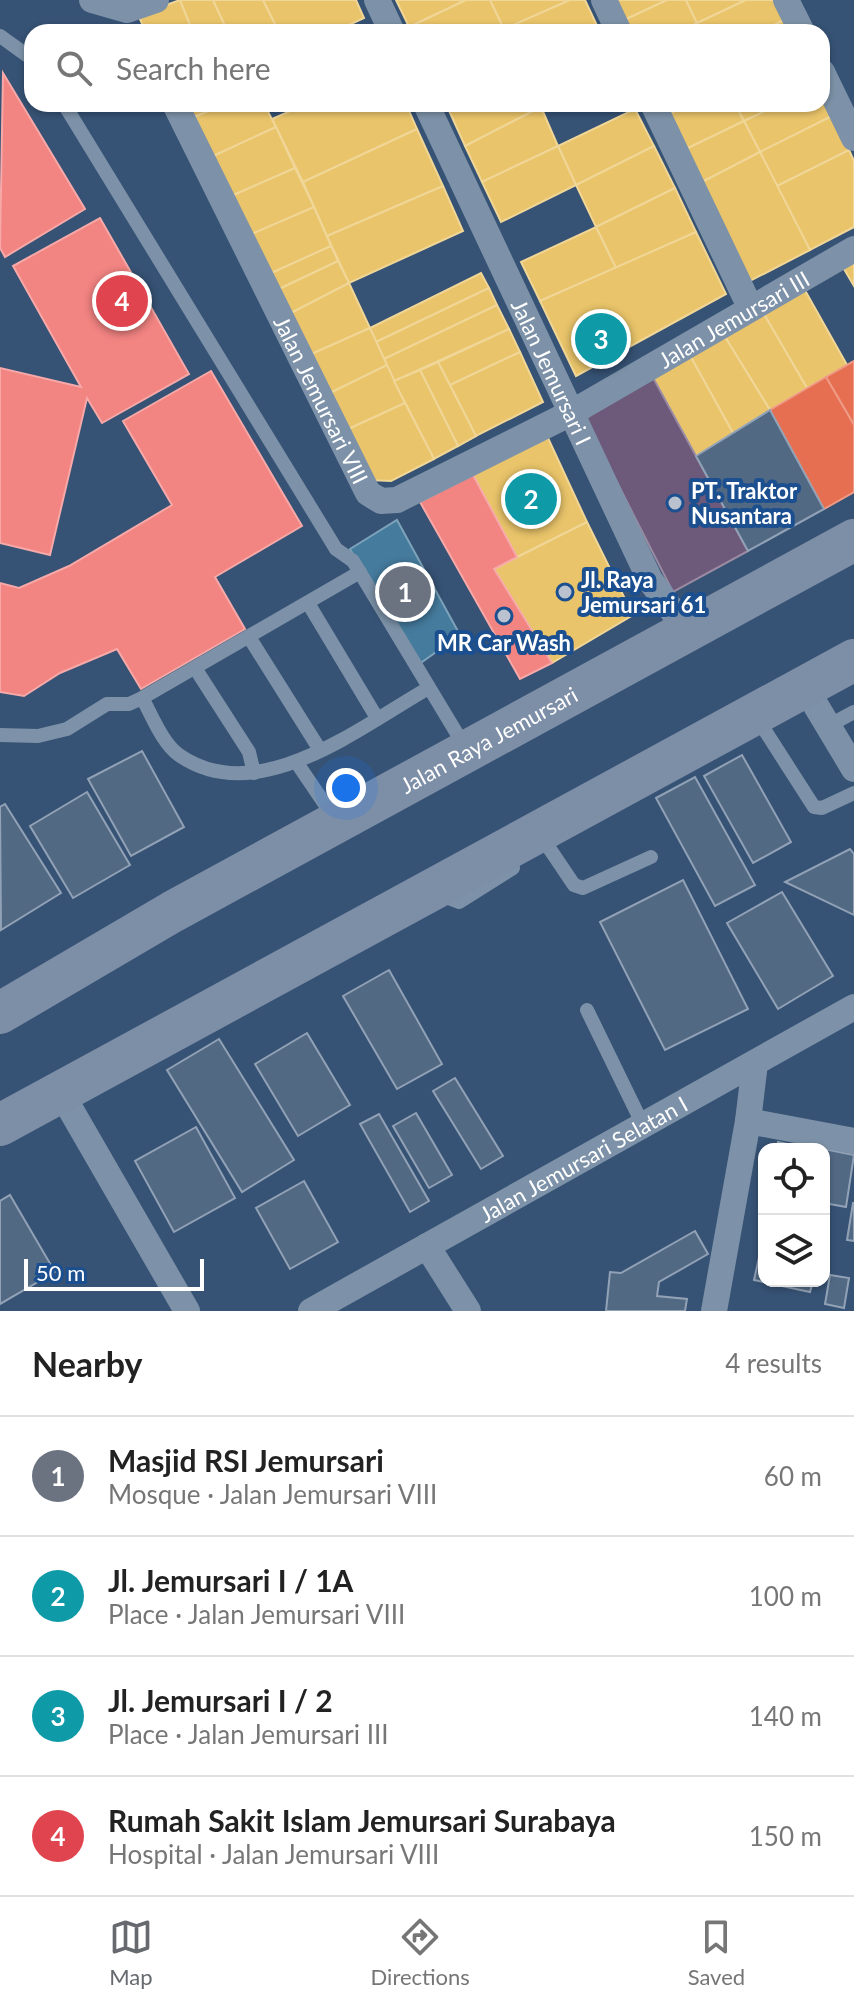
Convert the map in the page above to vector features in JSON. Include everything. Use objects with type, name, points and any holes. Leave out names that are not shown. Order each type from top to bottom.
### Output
[{"type":"main road","name":"Jalan Raya Jemursari","points":[[0,1013],[172,912],[854,540]]},
{"type":"main road","points":[[0,1125],[806,689],[854,660]]},
{"type":"street","points":[[92,0],[130,14],[156,0]]},
{"type":"street","points":[[377,0],[388,24]]},
{"type":"street","points":[[604,0],[615,24]]},
{"type":"street","points":[[786,0],[798,24]]},
{"type":"street","points":[[830,88],[854,138]]},
{"type":"street","name":"Jalan Jemursari VIII","points":[[179,112],[368,493],[381,501],[397,500],[571,413]]},
{"type":"street","name":"Jalan Jemursari I","points":[[430,112],[650,580],[688,632]]},
{"type":"street","points":[[657,112],[750,307]]},
{"type":"street","name":"Jalan Jemursari III","points":[[571,413],[854,249]]},
{"type":"street","points":[[806,689],[854,769]]},
{"type":"street","name":"Jalan Jemursari Selatan I","points":[[311,1311],[854,1007]]},
{"type":"street","points":[[714,1311],[748,1121],[755,1063]]},
{"type":"street","points":[[60,1091],[187,1311]]},
{"type":"street","points":[[748,1121],[854,1141]]},
{"type":"street","points":[[427,1246],[468,1311]]},
{"type":"lane","points":[[0,36],[24,53]]},
{"type":"lane","points":[[69,112],[336,549],[353,561],[427,689],[467,751]]},
{"type":"lane","points":[[0,735],[38,736],[67,729],[107,704],[129,704],[360,572]]},
{"type":"lane","points":[[308,603],[377,718]]},
{"type":"lane","points":[[249,637],[320,750]]},
{"type":"lane","points":[[195,668],[249,752],[254,773]]},
{"type":"lane","points":[[142,698],[180,756],[203,767],[254,773],[297,763],[427,689]]},
{"type":"lane","points":[[828,726],[854,712]]},
{"type":"lane","points":[[751,717],[764,729],[814,807],[822,808],[854,793]]},
{"type":"lane","points":[[297,763],[337,823]]},
{"type":"lane","points":[[526,840],[574,885],[583,888],[651,857]]},
{"type":"lane","points":[[587,1010],[643,1125]]},
{"type":"building: Homes","points":[[180,0],[190,24],[142,24],[138,15]]},
{"type":"building: Homes","points":[[180,0],[213,0],[224,24],[190,24]]},
{"type":"building: Homes","points":[[213,0],[263,0],[275,24],[224,24]]},
{"type":"building: Homes","points":[[263,0],[356,0],[364,18],[351,24],[275,24]]},
{"type":"building: Homes","points":[[396,0],[466,0],[415,24],[408,24]]},
{"type":"building: Homes","points":[[466,0],[490,0],[502,24],[415,24]]},
{"type":"building: Homes","points":[[490,0],[570,0],[515,24],[502,24]]},
{"type":"building: Homes","points":[[570,0],[585,0],[596,24],[515,24]]},
{"type":"building: Homes","points":[[614,0],[667,0],[624,20]]},
{"type":"building: Homes","points":[[667,0],[686,0],[697,23],[626,24],[624,20]]},
{"type":"building: Homes","points":[[686,0],[746,0],[697,23]]},
{"type":"building: Homes","points":[[746,0],[774,0],[784,20],[776,24],[697,23]]},
{"type":"building: Homes","points":[[185,112],[206,112],[189,119]]},
{"type":"building: Homes","points":[[206,112],[268,112],[276,127],[209,158],[189,119]]},
{"type":"building: Homes","points":[[288,112],[410,112],[417,129],[303,182],[272,119]]},
{"type":"building: Homes","points":[[450,112],[531,112],[465,146]]},
{"type":"building: Homes","points":[[531,112],[543,112],[558,146],[482,182],[465,146]]},
{"type":"building: Homes","points":[[629,112],[637,112],[654,146],[576,185],[558,146]]},
{"type":"building: Homes","points":[[673,112],[739,112],[744,121],[684,150],[667,115]]},
{"type":"building: Homes","points":[[739,112],[763,112],[744,121]]},
{"type":"building: Homes","points":[[763,112],[830,112],[832,116],[760,152],[744,121]]},
{"type":"building: Homes","points":[[832,116],[849,150],[777,186],[760,152]]},
{"type":"building: Homes","points":[[744,121],[760,152],[700,183],[684,150]]},
{"type":"building: Homes","points":[[276,127],[295,168],[229,197],[209,158]]},
{"type":"building: Homes","points":[[417,129],[443,186],[327,236],[303,182]]},
{"type":"building: Homes","points":[[558,146],[576,185],[501,222],[482,182]]},
{"type":"building: Homes","points":[[654,146],[675,188],[596,227],[576,185]]},
{"type":"building: Homes","points":[[849,150],[854,161],[854,227],[810,250],[777,186]]},
{"type":"building: Homes","points":[[760,152],[810,250],[748,282],[700,183]]},
{"type":"building: Homes","points":[[295,168],[314,207],[247,236],[229,197]]},
{"type":"building: Homes","points":[[443,186],[463,231],[349,283],[327,236]]},
{"type":"building: Homes","points":[[675,188],[696,232],[616,268],[596,227]]},
{"type":"building: Homes","points":[[314,207],[331,246],[267,275],[247,236]]},
{"type":"building: Homes","points":[[596,227],[616,268],[540,301],[521,262]]},
{"type":"building: Homes","points":[[696,232],[726,294],[576,376],[540,301]]},
{"type":"building: Homes","points":[[331,246],[338,261],[275,291],[267,275]]},
{"type":"building: Homes","points":[[854,257],[854,286],[841,264]]},
{"type":"building: Homes","points":[[338,261],[349,283],[287,315],[275,291]]},
{"type":"building: Homes","points":[[481,273],[489,288],[376,342],[370,328]]},
{"type":"building: Homes","points":[[349,283],[370,328],[307,356],[287,315]]},
{"type":"building: Homes","points":[[802,285],[847,365],[807,388],[761,309]]},
{"type":"building: Homes","points":[[489,288],[497,305],[384,359],[376,342]]},
{"type":"building: Homes","points":[[497,305],[509,329],[394,381],[384,359]]},
{"type":"building: Homes","points":[[761,309],[807,388],[770,410],[722,332]]},
{"type":"building: Homes","points":[[370,328],[387,365],[326,395],[307,356]]},
{"type":"building: Homes","points":[[509,329],[520,352],[450,385],[438,362]]},
{"type":"building: Homes","points":[[722,332],[770,410],[733,433],[688,352]]},
{"type":"building: Homes","points":[[520,352],[543,402],[476,436],[450,385]]},
{"type":"building: Homes","points":[[688,352],[733,433],[696,456],[651,374]]},
{"type":"building: Homes","points":[[438,362],[476,436],[458,446],[420,370]]},
{"type":"building: Homes","points":[[387,365],[405,403],[344,431],[326,395]]},
{"type":"building: Homes","points":[[420,370],[458,446],[434,459],[394,381]]},
{"type":"building: Homes","points":[[405,403],[434,459],[391,481],[369,480],[344,431]]},
{"type":"building: Homes","points":[[548,438],[587,522],[517,557],[473,475]]},
{"type":"building: Homes","name":"Jl. Raya Jemursari 61","points":[[587,522],[633,615],[552,663],[494,569]]},
{"type":"building: Shops","points":[[854,361],[854,425],[826,377]]},
{"type":"building: Shops","points":[[826,377],[854,425],[854,492],[824,509],[770,410]]},
{"type":"building: Offices","name":"PT. Traktor Nusantara","points":[[651,374],[748,551],[673,592],[582,414]]},
{"type":"building: Health","points":[[3,73],[85,209],[5,257],[0,248]]},
{"type":"building: Health","points":[[100,218],[189,374],[102,423],[87,398],[50,555],[0,543],[0,368],[81,387],[13,266]]},
{"type":"building: Health","points":[[211,371],[302,526],[215,577],[245,629],[141,689],[117,649],[60,673],[24,696],[0,692],[0,583],[19,588],[69,566],[172,505],[123,421]]},
{"type":"building: Health","name":"MR Car Wash","points":[[473,475],[517,557],[494,569],[552,663],[520,679],[420,502]]},
{"type":"building: Public","points":[[397,520],[460,635],[415,667],[350,549]]},
{"type":"building: Other","points":[[770,410],[824,509],[748,551],[696,456]]},
{"type":"building: Other","points":[[142,751],[184,827],[131,856],[88,779]]},
{"type":"building: Other","points":[[742,755],[791,842],[753,863],[704,776]]},
{"type":"building: Other","points":[[695,777],[755,885],[715,906],[656,798]]},
{"type":"building: Other","points":[[87,792],[130,865],[73,898],[30,826]]},
{"type":"building: Other","points":[[5,804],[61,893],[1,930],[0,807]]},
{"type":"building: Other","points":[[850,849],[854,854],[854,915],[785,882]]},
{"type":"building: Other","points":[[683,880],[748,1009],[665,1050],[600,922]]},
{"type":"building: Other","points":[[782,892],[833,976],[778,1009],[727,923]]},
{"type":"building: Other","points":[[389,970],[442,1064],[397,1089],[343,996]]},
{"type":"building: Other","points":[[307,1033],[350,1105],[298,1136],[255,1064]]},
{"type":"building: Other","points":[[219,1039],[294,1160],[242,1192],[167,1070]]},
{"type":"building: Other","points":[[455,1078],[503,1156],[481,1169],[433,1091]]},
{"type":"building: Other","points":[[416,1113],[452,1175],[429,1188],[393,1126]]},
{"type":"building: Other","points":[[379,1114],[429,1201],[410,1212],[360,1124]]},
{"type":"building: Other","points":[[196,1127],[235,1198],[174,1232],[135,1161]]},
{"type":"building: Other","points":[[830,1150],[854,1155],[846,1207],[830,1204]]},
{"type":"building: Other","points":[[304,1181],[338,1242],[290,1269],[256,1208]]},
{"type":"building: Other","points":[[10,1195],[55,1272],[0,1304],[0,1201]]},
{"type":"building: Other","points":[[854,1203],[854,1241],[847,1240]]},
{"type":"building: Other","points":[[695,1231],[708,1254],[659,1282],[657,1296],[687,1299],[685,1311],[606,1311],[610,1272],[621,1273]]},
{"type":"building: Other","points":[[830,1275],[849,1278],[844,1308],[825,1304]]},
{"type":"building: Other","points":[[787,1287],[811,1287],[810,1292]]},
{"type":"place","name":"Rumah Sakit Islam Jemursari Surabaya","points":[[122,301]]},
{"type":"place","name":"Jl. Jemursari I / 2","points":[[601,339]]},
{"type":"place","name":"Jl. Jemursari I / 1A","points":[[531,499]]},
{"type":"place","name":"PT. Traktor Nusantara","points":[[675,503]]},
{"type":"place","name":"Masjid RSI Jemursari","points":[[405,592]]},
{"type":"place","name":"Jl. Raya Jemursari 61","points":[[565,592]]},
{"type":"place","name":"MR Car Wash","points":[[504,616]]}]
